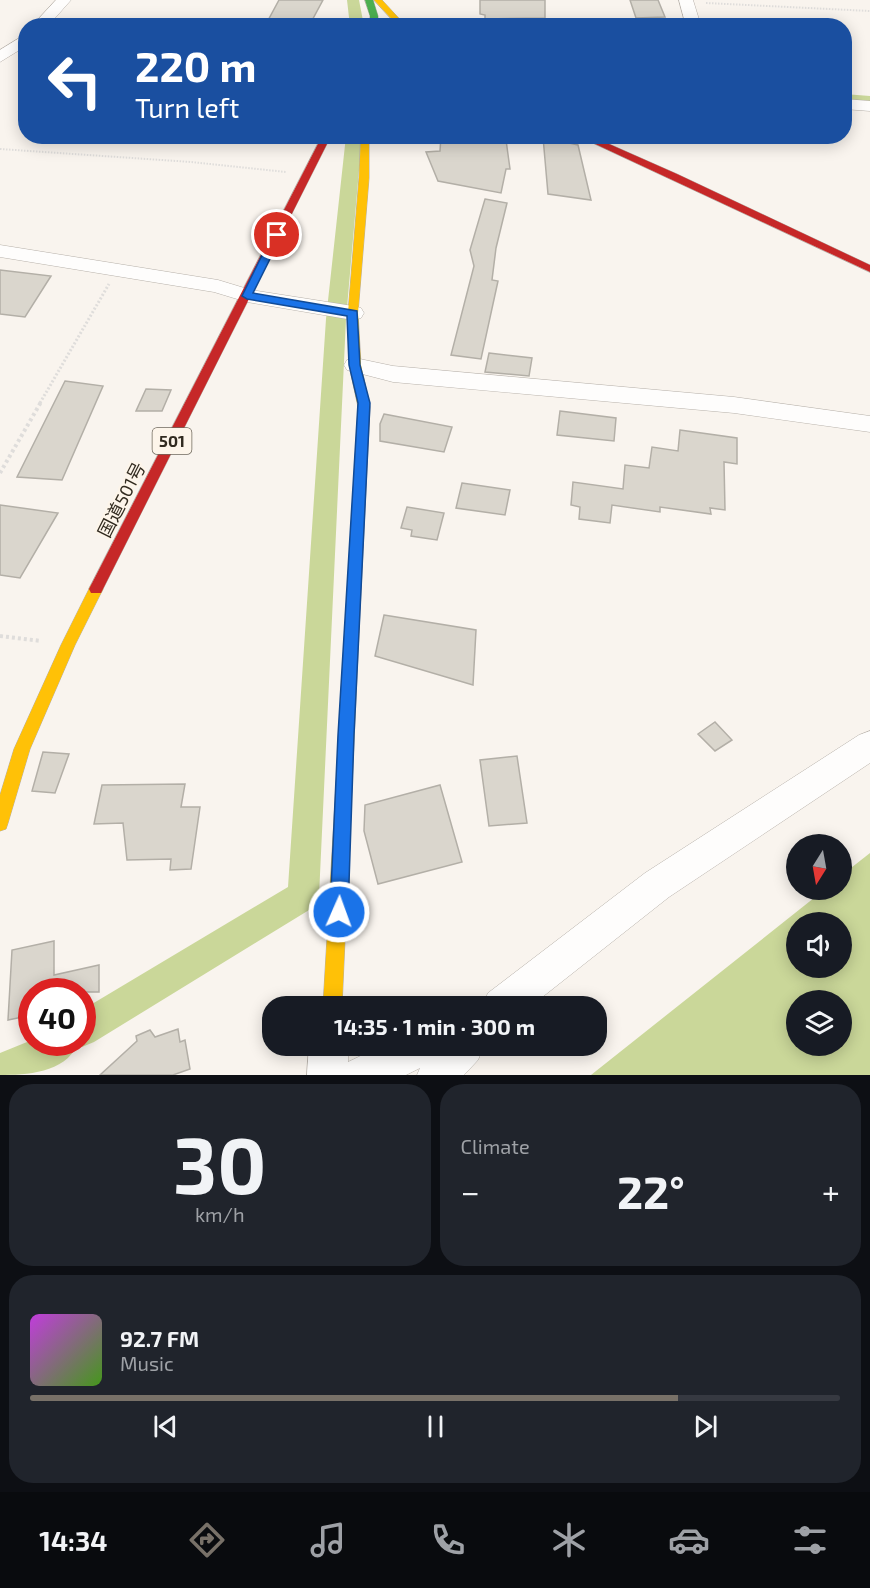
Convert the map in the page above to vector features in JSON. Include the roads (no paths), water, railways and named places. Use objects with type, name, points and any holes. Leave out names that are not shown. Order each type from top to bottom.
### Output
[{"type":"main road","points":[[369,0],[374,18]]},
{"type":"main road","points":[[378,0],[395,18]]},
{"type":"main road","name":"国道501号","points":[[0,823],[22,749],[68,645],[323,144]]},
{"type":"main road","points":[[333,996],[339,912],[364,403],[343,312],[364,178],[365,144]]},
{"type":"main road","points":[[600,144],[815,241],[870,269]]},
{"type":"street","points":[[47,18],[64,0]]},
{"type":"street","points":[[686,1],[691,18]]},
{"type":"street","points":[[0,57],[18,44]]},
{"type":"street","points":[[852,105],[870,106]]},
{"type":"street","points":[[0,251],[116,271],[218,285],[247,296],[343,312]]},
{"type":"street","points":[[355,365],[393,374],[734,405],[870,424]]},
{"type":"street","points":[[514,996],[657,885],[870,745]]},
{"type":"street","points":[[327,1075],[328,1056]]},
{"type":"street","points":[[362,1075],[403,1056]]},
{"type":"street","points":[[437,1075],[455,1056]]},
{"type":"waterway","points":[[353,0],[356,18]]},
{"type":"waterway","points":[[852,99],[870,100]]},
{"type":"waterway","points":[[96,1022],[303,896],[336,319],[353,144]]},
{"type":"waterway","points":[[0,1071],[36,1056]]}]
